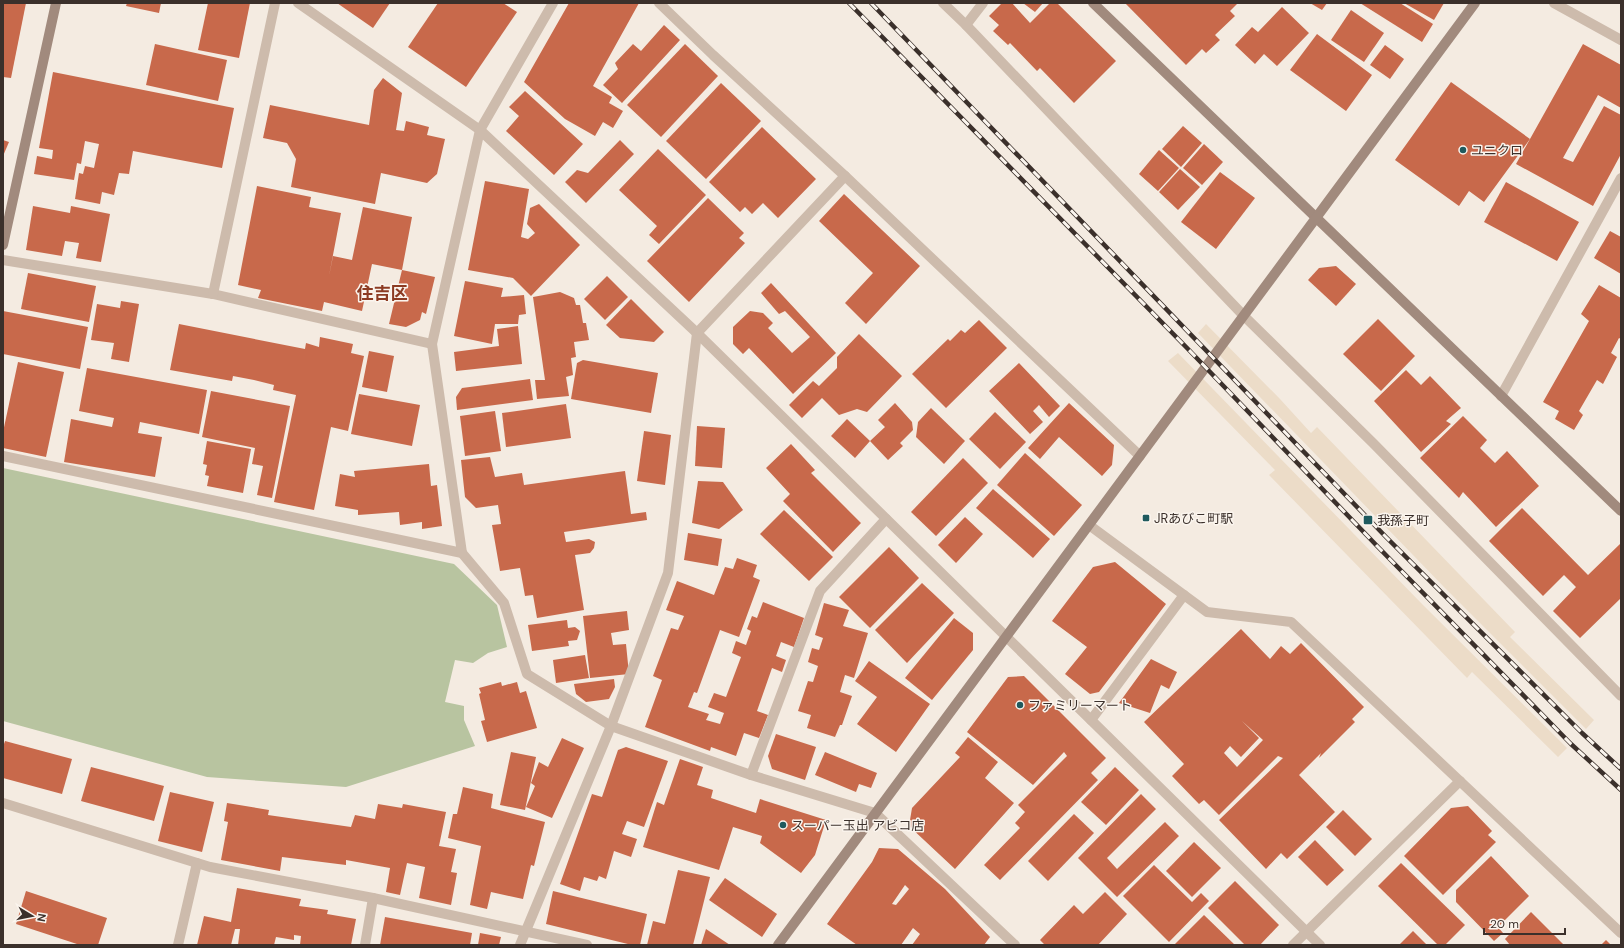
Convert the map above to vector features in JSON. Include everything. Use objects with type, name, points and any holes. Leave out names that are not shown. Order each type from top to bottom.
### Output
[{"type":"street","points":[[3,245],[56,3]]},
{"type":"street","points":[[213,294],[275,3]]},
{"type":"street","points":[[298,3],[480,130],[697,333],[1320,945]]},
{"type":"street","points":[[554,3],[480,130],[432,344],[462,554],[504,603],[527,674],[611,726],[751,775],[875,814],[1015,945]]},
{"type":"street","points":[[659,3],[713,55],[845,176],[1140,456]]},
{"type":"street","points":[[943,3],[966,25],[1244,316],[1373,443],[1621,696]]},
{"type":"street","points":[[966,25],[983,3]]},
{"type":"street","points":[[1093,3],[1621,511]]},
{"type":"street","points":[[778,945],[1475,3]]},
{"type":"street","points":[[1554,3],[1621,40]]},
{"type":"street","points":[[520,945],[611,726],[668,573],[697,333],[845,176]]},
{"type":"street","points":[[1501,396],[1621,178]]},
{"type":"street","points":[[3,260],[213,294],[432,344]]},
{"type":"street","points":[[3,456],[462,554]]},
{"type":"street","points":[[751,775],[820,591],[886,520]]},
{"type":"street","points":[[1089,525],[1207,612],[1291,622],[1621,933]]},
{"type":"street","points":[[1091,720],[1184,595]]},
{"type":"street","points":[[1293,945],[1460,781]]},
{"type":"street","points":[[3,803],[210,867],[373,898],[587,945]]},
{"type":"street","points":[[178,945],[197,863]]},
{"type":"street","points":[[365,945],[373,898]]},
{"type":"green space","points":[[3,468],[454,564],[497,605],[507,647],[488,653],[473,663],[455,660],[445,702],[464,706],[464,720],[475,746],[346,787],[207,777],[3,721]]},
{"type":"shaded area","points":[[1206,324],[1280,399],[1311,433],[1317,427],[1515,632],[1510,637],[1594,720],[1586,729],[1443,586],[1198,333]]},
{"type":"shaded area","points":[[1178,353],[1423,605],[1567,748],[1558,757],[1472,672],[1467,678],[1269,475],[1275,470],[1168,361]]},
{"type":"building","points":[[3,3],[26,3],[11,78],[3,77]]},
{"type":"building","points":[[127,3],[161,3],[159,13],[126,6]]},
{"type":"building","points":[[208,3],[250,3],[239,58],[198,50]]},
{"type":"building","points":[[337,3],[390,3],[373,28]]},
{"type":"building","points":[[438,3],[503,3],[517,12],[466,87],[408,47]]},
{"type":"building","points":[[569,3],[639,3],[593,86],[612,97],[609,103],[623,111],[613,128],[603,122],[595,136],[565,119],[524,82]]},
{"type":"building","points":[[1002,3],[1012,3],[1030,23],[1050,3],[1057,3],[1116,61],[1074,103],[1040,68],[1037,71],[1010,43],[1008,45],[993,31],[999,25],[989,16]]},
{"type":"building","points":[[1023,3],[1043,3],[1035,12]]},
{"type":"building","points":[[1125,3],[1238,3],[1230,11],[1235,16],[1215,35],[1220,40],[1206,53],[1202,49],[1186,65]]},
{"type":"building","points":[[1310,3],[1327,3],[1322,10]]},
{"type":"building","points":[[1360,3],[1400,3],[1433,24],[1422,42]]},
{"type":"building","points":[[1404,3],[1444,3],[1434,20]]},
{"type":"building","points":[[1282,7],[1309,33],[1277,66],[1264,54],[1255,64],[1235,45],[1252,27],[1258,32]]},
{"type":"building","points":[[1351,10],[1384,33],[1364,62],[1331,40]]},
{"type":"building","points":[[664,25],[680,40],[622,103],[603,85],[618,69],[615,63],[633,44],[641,51]]},
{"type":"building","points":[[1317,34],[1372,75],[1346,111],[1290,70]]},
{"type":"building","points":[[155,44],[227,60],[218,101],[146,85]]},
{"type":"building","points":[[685,44],[718,76],[661,137],[627,105]]},
{"type":"building","points":[[1583,44],[1621,65],[1621,108],[1598,95],[1563,158],[1573,162],[1604,106],[1621,115],[1621,154],[1593,206],[1516,164]]},
{"type":"building","points":[[1385,45],[1404,59],[1390,79],[1370,65]]},
{"type":"building","points":[[53,72],[234,108],[222,168],[133,151],[129,174],[119,173],[114,195],[102,192],[100,204],[75,199],[79,173],[83,174],[85,166],[94,168],[99,144],[85,141],[81,164],[77,163],[74,180],[34,174],[37,156],[52,159],[53,150],[39,148]]},
{"type":"building","points":[[383,78],[402,93],[396,130],[404,131],[406,121],[429,127],[427,135],[445,139],[437,174],[427,183],[381,173],[375,204],[291,187],[296,159],[287,143],[263,138],[270,105],[369,125],[374,90]]},
{"type":"building","name":"ユニクロ","points":[[1451,82],[1530,139],[1484,202],[1469,191],[1459,206],[1395,160]]},
{"type":"building","points":[[721,83],[761,121],[706,179],[666,141]]},
{"type":"building","points":[[525,91],[583,144],[554,175],[506,131],[519,116],[509,107]]},
{"type":"building","points":[[1183,126],[1202,143],[1181,167],[1162,149]]},
{"type":"building","points":[[762,127],[816,179],[778,218],[763,203],[752,214],[745,207],[740,212],[709,182]]},
{"type":"building","points":[[3,140],[9,142],[3,156]]},
{"type":"building","points":[[620,140],[634,154],[586,203],[565,182],[577,170],[588,173]]},
{"type":"building","points":[[1204,144],[1223,162],[1202,185],[1183,168]]},
{"type":"building","points":[[658,149],[706,195],[659,244],[649,235],[657,226],[619,190]]},
{"type":"building","points":[[1159,150],[1179,168],[1158,191],[1139,174]]},
{"type":"building","points":[[1180,169],[1200,187],[1178,210],[1159,192]]},
{"type":"building","points":[[1220,172],[1255,198],[1216,249],[1181,222]]},
{"type":"building","points":[[485,181],[529,189],[521,237],[528,239],[535,233],[527,224],[530,208],[539,204],[580,245],[531,296],[513,278],[468,270]]},
{"type":"building","points":[[1506,182],[1579,222],[1557,261],[1484,222]]},
{"type":"building","points":[[257,186],[311,197],[309,207],[341,213],[329,276],[333,256],[352,260],[363,207],[412,217],[402,270],[372,264],[362,311],[324,302],[322,311],[258,298],[261,290],[238,285]]},
{"type":"building","points":[[844,194],[920,266],[866,324],[845,303],[873,273],[819,221]]},
{"type":"building","points":[[708,198],[744,233],[739,238],[745,243],[689,302],[647,261]]},
{"type":"building","points":[[33,206],[70,213],[71,206],[110,214],[101,262],[76,258],[79,243],[65,241],[62,256],[26,250]]},
{"type":"building","points":[[1610,231],[1621,237],[1621,274],[1594,258]]},
{"type":"building","points":[[1336,266],[1356,284],[1336,306],[1308,280],[1319,268]]},
{"type":"building","points":[[402,270],[435,277],[426,314],[422,312],[420,320],[406,327],[389,324]]},
{"type":"building","points":[[28,273],[96,286],[89,322],[21,309]]},
{"type":"building","points":[[607,276],[628,297],[605,320],[584,299]]},
{"type":"building","points":[[465,281],[503,288],[501,297],[524,295],[526,314],[519,315],[518,324],[495,324],[492,344],[454,336]]},
{"type":"building","points":[[771,283],[836,353],[793,394],[749,348],[743,354],[733,344],[733,327],[750,311],[763,313],[773,323],[768,328],[792,353],[810,337],[785,311],[779,314],[761,293]]},
{"type":"building","points":[[1599,285],[1621,298],[1621,339],[1619,338],[1611,353],[1617,357],[1603,384],[1597,380],[1579,411],[1583,415],[1574,430],[1555,419],[1559,411],[1543,402],[1589,321],[1581,314]]},
{"type":"building","points":[[560,292],[574,298],[576,305],[580,305],[583,323],[586,323],[589,340],[574,342],[576,357],[571,358],[573,375],[566,377],[569,396],[537,399],[535,380],[545,380],[533,297]]},
{"type":"building","points":[[631,299],[664,332],[654,342],[620,338],[606,325]]},
{"type":"building","points":[[121,301],[139,304],[129,362],[111,359],[114,343],[91,340],[97,304],[120,308]]},
{"type":"building","points":[[3,311],[88,327],[80,369],[3,354]]},
{"type":"building","points":[[1378,319],[1415,356],[1381,391],[1343,354]]},
{"type":"building","points":[[979,320],[1007,348],[946,408],[912,374],[948,339],[950,341],[961,330],[965,333]]},
{"type":"building","points":[[179,324],[305,349],[306,343],[319,347],[320,337],[353,344],[351,353],[364,356],[348,431],[331,427],[314,510],[274,502],[296,395],[273,390],[274,385],[254,380],[233,376],[232,381],[170,370]]},
{"type":"building","points":[[518,326],[522,364],[456,371],[454,352],[499,346],[497,329]]},
{"type":"building","points":[[859,334],[902,376],[867,412],[857,409],[839,415],[822,398],[802,418],[789,405],[813,381],[819,386],[837,368],[837,357]]},
{"type":"building","points":[[369,351],[394,356],[387,392],[362,387]]},
{"type":"building","points":[[583,360],[658,373],[651,413],[571,399],[577,363]]},
{"type":"building","points":[[18,362],[64,372],[46,457],[3,448],[3,432]]},
{"type":"building","points":[[1019,363],[1060,406],[1049,417],[1039,405],[1033,411],[1043,422],[1030,434],[989,391]]},
{"type":"building","points":[[87,368],[207,390],[199,434],[140,422],[138,433],[162,437],[155,477],[64,462],[71,419],[112,427],[114,418],[79,411]]},
{"type":"building","points":[[1406,370],[1421,385],[1430,376],[1461,408],[1446,421],[1451,424],[1421,452],[1374,401]]},
{"type":"building","points":[[530,379],[533,400],[457,410],[456,397],[462,388]]},
{"type":"building","points":[[211,391],[290,406],[272,498],[257,495],[263,466],[252,464],[255,448],[202,437]]},
{"type":"building","points":[[359,394],[420,405],[412,446],[351,434]]},
{"type":"building","points":[[895,403],[912,422],[913,430],[900,443],[903,446],[888,460],[870,441],[885,427],[878,420]]},
{"type":"building","points":[[1069,403],[1114,445],[1112,465],[1102,476],[1059,437],[1040,459],[1028,448]]},
{"type":"building","points":[[566,404],[571,438],[506,447],[502,413]]},
{"type":"building","points":[[931,408],[965,441],[944,464],[916,437],[918,422]]},
{"type":"building","points":[[495,411],[501,451],[465,456],[460,416]]},
{"type":"building","points":[[995,412],[1026,442],[1000,469],[969,439]]},
{"type":"building","points":[[1463,416],[1487,440],[1480,448],[1495,463],[1507,451],[1539,486],[1496,527],[1463,492],[1459,498],[1420,458]]},
{"type":"building","points":[[847,419],[870,441],[855,458],[831,436]]},
{"type":"building","points":[[697,426],[725,428],[722,468],[695,466]]},
{"type":"building","points":[[644,431],[671,435],[665,485],[637,481]]},
{"type":"building","points":[[207,441],[251,449],[243,493],[207,486],[209,476],[205,475],[207,465],[203,464]]},
{"type":"building","points":[[791,444],[815,470],[811,473],[861,523],[833,552],[783,501],[790,494],[766,468]]},
{"type":"building","points":[[1025,453],[1082,505],[1054,536],[997,485]]},
{"type":"building","points":[[490,457],[495,477],[522,473],[524,485],[625,471],[631,514],[646,512],[647,520],[564,532],[566,542],[589,539],[595,542],[594,548],[590,553],[575,555],[584,610],[537,618],[533,595],[525,596],[520,568],[500,571],[492,525],[501,524],[498,505],[476,508],[465,497],[461,460]]},
{"type":"building","points":[[963,458],[988,483],[936,536],[911,512]]},
{"type":"building","points":[[429,464],[431,486],[437,485],[442,526],[422,529],[422,522],[400,525],[399,512],[358,515],[358,510],[335,506],[340,474],[355,477],[354,471]]},
{"type":"building","points":[[698,481],[723,482],[743,510],[719,529],[692,523]]},
{"type":"building","points":[[993,489],[1050,539],[1033,558],[976,508]]},
{"type":"building","points":[[1522,508],[1588,575],[1620,544],[1621,546],[1621,598],[1580,638],[1553,611],[1576,587],[1564,575],[1543,596],[1489,541]]},
{"type":"building","points":[[784,510],[833,557],[809,581],[760,534]]},
{"type":"building","points":[[965,517],[983,534],[956,563],[938,545]]},
{"type":"building","points":[[688,533],[722,539],[718,566],[684,560]]},
{"type":"building","points":[[889,547],[919,578],[870,628],[839,597]]},
{"type":"building","points":[[737,558],[757,565],[753,577],[760,580],[739,637],[720,630],[697,693],[694,692],[688,707],[709,714],[706,720],[720,724],[724,713],[708,707],[714,693],[726,697],[741,657],[732,653],[736,641],[746,645],[751,631],[747,629],[752,616],[757,618],[763,602],[804,618],[794,647],[781,642],[776,656],[786,660],[782,672],[772,668],[757,711],[768,715],[759,738],[744,733],[736,756],[711,747],[710,751],[645,727],[662,680],[653,676],[671,628],[678,630],[684,616],[666,610],[677,581],[714,595],[725,567],[733,569]]},
{"type":"building","points":[[1115,562],[1166,604],[1099,692],[1090,694],[1065,674],[1087,647],[1052,621],[1093,567]]},
{"type":"building","points":[[922,583],[954,613],[907,663],[875,630]]},
{"type":"building","points":[[824,603],[849,610],[843,626],[868,633],[854,678],[845,675],[840,692],[852,696],[842,725],[840,725],[835,737],[807,728],[811,715],[798,711],[808,681],[813,682],[818,666],[808,662],[812,648],[819,650],[823,638],[815,635]]},
{"type":"building","points":[[627,611],[629,630],[611,633],[613,645],[626,644],[629,674],[590,678],[583,616]]},
{"type":"building","points":[[954,618],[973,633],[973,650],[932,700],[905,678]]},
{"type":"building","points":[[567,620],[568,628],[575,627],[580,631],[577,640],[568,641],[569,646],[532,651],[528,625]]},
{"type":"building","points":[[1241,629],[1270,659],[1281,646],[1290,654],[1301,643],[1364,707],[1352,719],[1355,722],[1319,758],[1321,753],[1299,775],[1335,812],[1287,859],[1281,853],[1266,869],[1219,820],[1283,758],[1278,756],[1219,815],[1204,800],[1199,804],[1172,776],[1184,764],[1144,722]],"holes":[[[1242,721],[1263,740],[1237,767],[1224,753],[1230,746],[1241,757],[1259,738]]]},
{"type":"building","points":[[585,655],[589,678],[556,683],[553,660]]},
{"type":"building","points":[[1151,659],[1177,672],[1169,689],[1161,685],[1150,713],[1119,703]]},
{"type":"building","points":[[869,661],[930,704],[896,752],[857,724],[877,697],[855,681]]},
{"type":"building","points":[[1024,676],[1106,758],[1091,773],[1098,780],[1000,880],[984,865],[1020,828],[1015,823],[1025,812],[1018,805],[1067,756],[1064,752],[1033,785],[967,732],[1008,677]]},
{"type":"building","points":[[614,679],[615,687],[609,699],[586,702],[576,694],[574,684]]},
{"type":"building","points":[[501,682],[502,686],[517,682],[520,693],[526,691],[537,728],[487,742],[481,721],[485,720],[479,688]]},
{"type":"building","points":[[776,734],[816,747],[805,780],[772,769],[768,756]]},
{"type":"building","points":[[968,737],[998,762],[985,778],[1014,803],[955,869],[909,826],[912,808],[960,757],[955,753]]},
{"type":"building","points":[[562,738],[584,748],[552,818],[526,807],[535,786],[531,783],[539,762],[548,767]]},
{"type":"building","points":[[5,741],[72,759],[62,794],[3,778],[3,747]]},
{"type":"building","points":[[626,747],[668,761],[644,827],[627,821],[622,834],[637,839],[631,857],[614,851],[606,879],[599,876],[597,881],[584,877],[580,891],[560,884],[592,794],[602,797],[618,750]]},
{"type":"building","points":[[511,752],[536,757],[525,810],[500,805]]},
{"type":"building","points":[[825,752],[877,773],[871,788],[859,784],[856,792],[815,775]]},
{"type":"building","points":[[680,759],[703,767],[697,785],[713,790],[711,798],[756,813],[760,799],[826,820],[815,855],[801,873],[760,843],[762,836],[733,827],[719,870],[643,847],[657,802],[664,805]]},
{"type":"building","points":[[91,767],[164,786],[154,821],[81,801]]},
{"type":"building","points":[[1115,767],[1139,790],[1106,825],[1081,802]]},
{"type":"building","points":[[463,787],[493,794],[491,808],[545,822],[534,866],[531,865],[523,899],[491,892],[487,909],[470,905],[481,846],[448,838],[453,814],[457,814]]},
{"type":"building","points":[[170,792],[214,802],[202,852],[158,841]]},
{"type":"building","points":[[1141,794],[1156,809],[1107,858],[1117,869],[1165,822],[1179,836],[1117,897],[1078,858]]},
{"type":"building","points":[[227,803],[269,810],[268,815],[351,827],[355,815],[375,819],[378,804],[402,808],[403,804],[446,812],[439,846],[456,849],[451,872],[457,873],[451,905],[419,898],[425,867],[407,863],[400,895],[386,892],[390,868],[346,860],[346,865],[282,857],[280,871],[221,860],[228,822],[224,821]]},
{"type":"building","points":[[1468,806],[1492,831],[1488,835],[1496,842],[1443,895],[1404,856],[1451,808]]},
{"type":"building","points":[[1343,810],[1372,839],[1355,856],[1326,827]]},
{"type":"building","points":[[1074,814],[1094,833],[1048,881],[1028,861]]},
{"type":"building","points":[[1315,840],[1344,870],[1327,886],[1298,857]]},
{"type":"building","points":[[1194,842],[1221,868],[1192,897],[1166,871]]},
{"type":"building","points":[[879,848],[898,849],[945,889],[990,937],[984,945],[912,945],[920,934],[913,928],[901,945],[857,945],[827,924],[872,862]],"holes":[[[905,885],[909,889],[896,905],[892,904]]]},
{"type":"building","points":[[1491,856],[1529,896],[1498,927],[1503,933],[1494,941],[1456,902],[1456,890]]},
{"type":"building","points":[[1401,863],[1465,925],[1445,945],[1438,945],[1378,886]]},
{"type":"building","points":[[1154,865],[1192,902],[1201,893],[1209,901],[1169,942],[1123,896]]},
{"type":"building","points":[[678,870],[710,877],[693,945],[647,945],[653,921],[665,924]]},
{"type":"building","points":[[725,878],[777,914],[762,937],[709,900]]},
{"type":"building","points":[[1235,881],[1279,925],[1260,945],[1245,945],[1208,908]]},
{"type":"building","points":[[237,888],[301,899],[299,906],[328,910],[327,914],[356,919],[351,945],[300,945],[301,936],[294,935],[294,940],[276,937],[274,945],[238,945],[240,929],[235,929],[231,945],[197,945],[204,916],[231,922]]},
{"type":"building","points":[[26,891],[107,918],[98,945],[80,945],[16,924]]},
{"type":"building","points":[[553,891],[647,914],[640,945],[632,945],[546,924]]},
{"type":"building","points":[[1105,892],[1127,914],[1098,945],[1045,945],[1040,940],[1074,905],[1083,914]]},
{"type":"building","points":[[1531,912],[1564,945],[1510,945],[1505,939]]},
{"type":"building","points":[[1204,915],[1235,945],[1174,945]]},
{"type":"building","points":[[385,917],[472,933],[470,945],[380,945]]},
{"type":"building","points":[[706,929],[730,945],[701,945]]},
{"type":"building","points":[[1413,931],[1427,945],[1399,945]]},
{"type":"building","points":[[480,933],[501,937],[499,945],[478,945]]},
{"type":"building","points":[[1606,940],[1611,945],[1601,945]]},
{"type":"railway","points":[[849,3],[1188,349],[1379,548],[1571,744],[1621,790]]},
{"type":"railway","points":[[871,3],[1386,537],[1582,733],[1621,769]]},
{"type":"place","name":"ユニクロ","points":[[1463,150]]},
{"type":"place","name":"JRあびこ町駅","points":[[1146,518]]},
{"type":"place","name":"我孫子町","points":[[1368,520]]},
{"type":"place","name":"ファミリーマート","points":[[1020,705]]},
{"type":"place","name":"スーパー玉出 アビコ店","points":[[783,825]]},
{"type":"district","name":"住吉区","points":[[382,293]]}]
